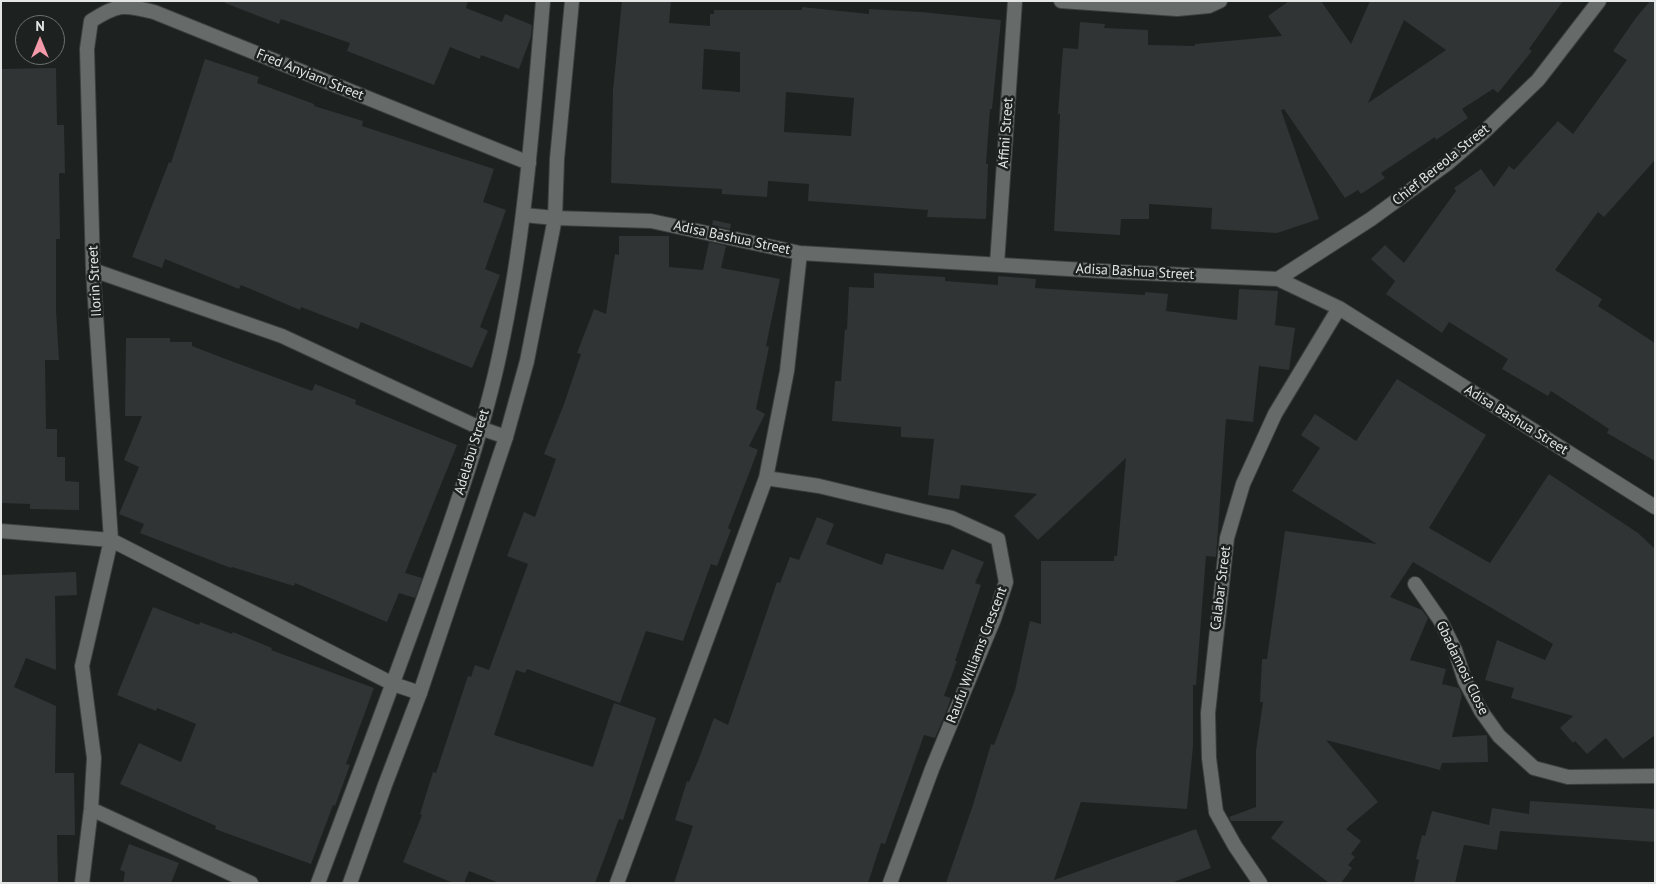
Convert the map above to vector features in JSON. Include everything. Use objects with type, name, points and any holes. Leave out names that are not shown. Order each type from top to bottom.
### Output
[{"type":"street","name":"Adelabu Street","points":[[318,883],[393,684],[450,523],[480,428],[500,353],[524,215],[543,1]]},
{"type":"street","name":"Adelabu Street","points":[[350,883],[420,693],[506,437],[527,361],[555,218],[557,159],[572,1]]},
{"type":"street","name":"Affini Street","points":[[997,264],[1015,1]]},
{"type":"street","points":[[1061,1],[1177,9],[1209,6],[1220,1]]},
{"type":"street","name":"Chief Bereola Street","points":[[1278,279],[1371,220],[1456,156],[1484,132],[1538,80],[1599,1]]},
{"type":"street","name":"Fred Anyiam Street","points":[[91,21],[110,9],[131,6],[154,12],[529,164]]},
{"type":"street","name":"Ilorin Street","points":[[82,883],[91,809],[94,758],[82,666],[112,540],[93,270],[87,49],[91,21]]},
{"type":"street","name":"Adisa Bashua Street","points":[[524,215],[555,218],[651,221],[800,253],[1120,272],[1278,279],[1340,308],[1655,507]]},
{"type":"street","points":[[617,883],[766,478],[787,371],[800,253]]},
{"type":"street","points":[[93,270],[282,336],[480,428],[506,437]]},
{"type":"street","name":"Calabar Street","points":[[1260,883],[1235,846],[1216,812],[1209,758],[1208,713],[1227,538],[1243,484],[1275,414],[1340,308]]},
{"type":"street","name":"Raufu Williams Crescent","points":[[766,478],[819,486],[952,518],[998,539],[1006,582],[994,619],[932,769],[890,883]]},
{"type":"street","points":[[1,531],[112,540],[393,684],[420,693]]},
{"type":"street","name":"Gbadamosi Close","points":[[1414,584],[1440,620],[1456,650],[1465,681],[1481,711],[1499,736],[1534,768],[1568,777],[1655,776]]},
{"type":"street","points":[[91,809],[251,883]]},
{"type":"building","points":[[225,1],[468,1],[466,8],[502,22],[505,14],[532,25],[531,37],[519,69],[481,55],[480,59],[450,47],[434,85],[347,51],[350,43],[281,19],[279,24],[225,3]]},
{"type":"building","points":[[622,1],[671,1],[669,23],[710,26],[710,14],[714,14],[714,10],[802,10],[802,7],[869,14],[869,9],[921,12],[1001,20],[992,109],[990,109],[986,164],[988,164],[986,219],[927,217],[928,210],[808,201],[809,184],[768,181],[767,197],[722,194],[722,189],[611,183],[613,90]],"holes":[[[704,49],[740,52],[740,92],[702,89]],[[786,92],[854,98],[851,136],[784,132]]]},
{"type":"building","points":[[1289,1],[1321,1],[1351,44],[1370,1],[1563,1],[1529,49],[1532,51],[1498,93],[1493,89],[1462,109],[1468,118],[1436,140],[1435,137],[1381,173],[1385,178],[1361,194],[1358,190],[1345,198],[1284,109],[1281,110],[1319,219],[1277,233],[1211,229],[1212,208],[1149,204],[1149,219],[1121,219],[1120,235],[1054,231],[1060,114],[1058,114],[1063,48],[1078,49],[1080,22],[1105,24],[1104,28],[1148,30],[1148,45],[1195,46],[1195,44],[1282,36],[1268,16]],"holes":[[[1404,20],[1446,50],[1368,103]]]},
{"type":"building","points":[[1650,1],[1655,1],[1655,160],[1604,217],[1598,212],[1555,270],[1602,299],[1598,306],[1655,343],[1655,461],[1607,433],[1609,429],[1551,391],[1548,396],[1502,369],[1508,359],[1449,322],[1442,333],[1386,294],[1395,281],[1371,259],[1385,245],[1404,263],[1456,191],[1454,188],[1481,169],[1494,187],[1509,166],[1514,170],[1558,121],[1573,134],[1627,60],[1613,51]]},
{"type":"building","points":[[205,59],[259,77],[257,83],[314,104],[314,106],[363,121],[362,126],[494,169],[483,202],[506,210],[485,269],[500,275],[480,327],[488,331],[472,368],[361,322],[358,329],[301,307],[300,310],[241,285],[239,289],[165,259],[162,268],[132,257],[169,162],[171,163]]},
{"type":"building","points":[[56,68],[57,125],[64,125],[65,173],[59,173],[60,239],[56,239],[56,310],[59,360],[45,360],[46,429],[57,429],[57,457],[65,457],[65,481],[79,482],[79,510],[30,509],[30,504],[1,503],[1,69]]},
{"type":"building","points":[[713,220],[731,224],[730,229],[712,225]]},
{"type":"building","points":[[619,236],[669,236],[669,267],[703,270],[709,242],[726,246],[721,268],[780,279],[766,346],[769,347],[756,409],[765,414],[749,446],[758,450],[728,528],[731,530],[717,566],[711,564],[683,641],[646,631],[620,703],[527,669],[525,673],[516,670],[494,735],[593,767],[614,703],[656,718],[623,820],[619,819],[595,883],[499,883],[469,871],[464,883],[453,883],[403,862],[422,815],[420,814],[433,772],[436,773],[468,676],[471,677],[475,665],[489,670],[528,564],[507,556],[524,512],[535,517],[556,459],[544,454],[564,404],[581,354],[577,353],[594,309],[606,314],[615,254],[619,255]]},
{"type":"building","points":[[874,273],[945,277],[945,281],[998,285],[998,276],[1036,279],[1035,288],[1145,295],[1145,292],[1168,294],[1166,311],[1237,320],[1239,289],[1278,291],[1275,325],[1295,328],[1289,370],[1259,366],[1253,422],[1226,419],[1216,557],[1206,556],[1196,685],[1193,685],[1193,746],[1187,809],[1081,802],[1054,880],[1196,829],[1211,868],[1171,883],[1054,883],[1053,881],[1053,883],[946,883],[973,805],[991,744],[994,745],[1015,690],[1030,621],[1041,624],[1041,561],[1114,561],[1114,556],[1117,556],[1126,458],[1038,540],[1014,516],[1037,494],[961,485],[959,499],[928,495],[934,439],[901,437],[901,427],[832,421],[835,381],[841,381],[845,329],[847,330],[849,287],[874,288]]},
{"type":"building","points":[[126,338],[170,338],[170,342],[192,342],[192,346],[312,391],[315,384],[356,400],[355,404],[457,445],[405,573],[422,578],[415,598],[399,593],[387,622],[295,583],[294,586],[231,568],[140,533],[144,524],[119,514],[139,467],[124,460],[142,416],[125,416]]},
{"type":"building","points":[[1397,379],[1486,435],[1429,528],[1490,563],[1549,474],[1638,533],[1655,549],[1655,735],[1623,759],[1606,738],[1587,754],[1575,741],[1573,743],[1560,728],[1573,716],[1511,698],[1514,688],[1485,680],[1497,640],[1545,660],[1553,644],[1413,562],[1390,597],[1422,610],[1428,618],[1410,660],[1446,669],[1442,684],[1459,688],[1462,695],[1452,737],[1487,735],[1488,762],[1442,763],[1440,770],[1326,740],[1378,802],[1346,829],[1361,841],[1351,854],[1355,857],[1348,865],[1352,868],[1341,883],[1329,883],[1271,838],[1284,821],[1231,821],[1229,817],[1256,807],[1256,751],[1263,702],[1260,702],[1262,659],[1267,659],[1285,531],[1377,544],[1292,491],[1320,448],[1301,435],[1315,414],[1356,441]]},
{"type":"building","points":[[817,517],[834,524],[826,544],[882,565],[886,553],[943,570],[952,549],[984,562],[975,583],[981,585],[944,696],[951,698],[945,715],[935,738],[924,735],[885,844],[881,843],[868,883],[674,883],[693,826],[675,820],[687,781],[689,782],[714,718],[728,725],[777,582],[780,583],[790,557],[799,560]]},
{"type":"building","points":[[76,572],[77,595],[55,596],[56,670],[26,658],[14,687],[56,706],[55,773],[74,773],[75,835],[57,835],[58,883],[1,883],[1,575]]},
{"type":"building","points":[[153,607],[199,625],[200,622],[232,634],[233,632],[272,648],[271,650],[374,688],[346,764],[350,765],[311,864],[215,829],[216,826],[120,784],[139,743],[181,762],[196,724],[157,708],[156,711],[117,695]]},
{"type":"building","points":[[1530,801],[1655,809],[1655,842],[1500,831],[1497,850],[1464,845],[1455,883],[1414,883],[1419,860],[1416,859],[1422,835],[1425,836],[1432,811],[1489,825],[1492,808],[1529,814]]},
{"type":"building","points":[[129,844],[179,863],[171,883],[123,883],[125,872],[120,870]]}]
